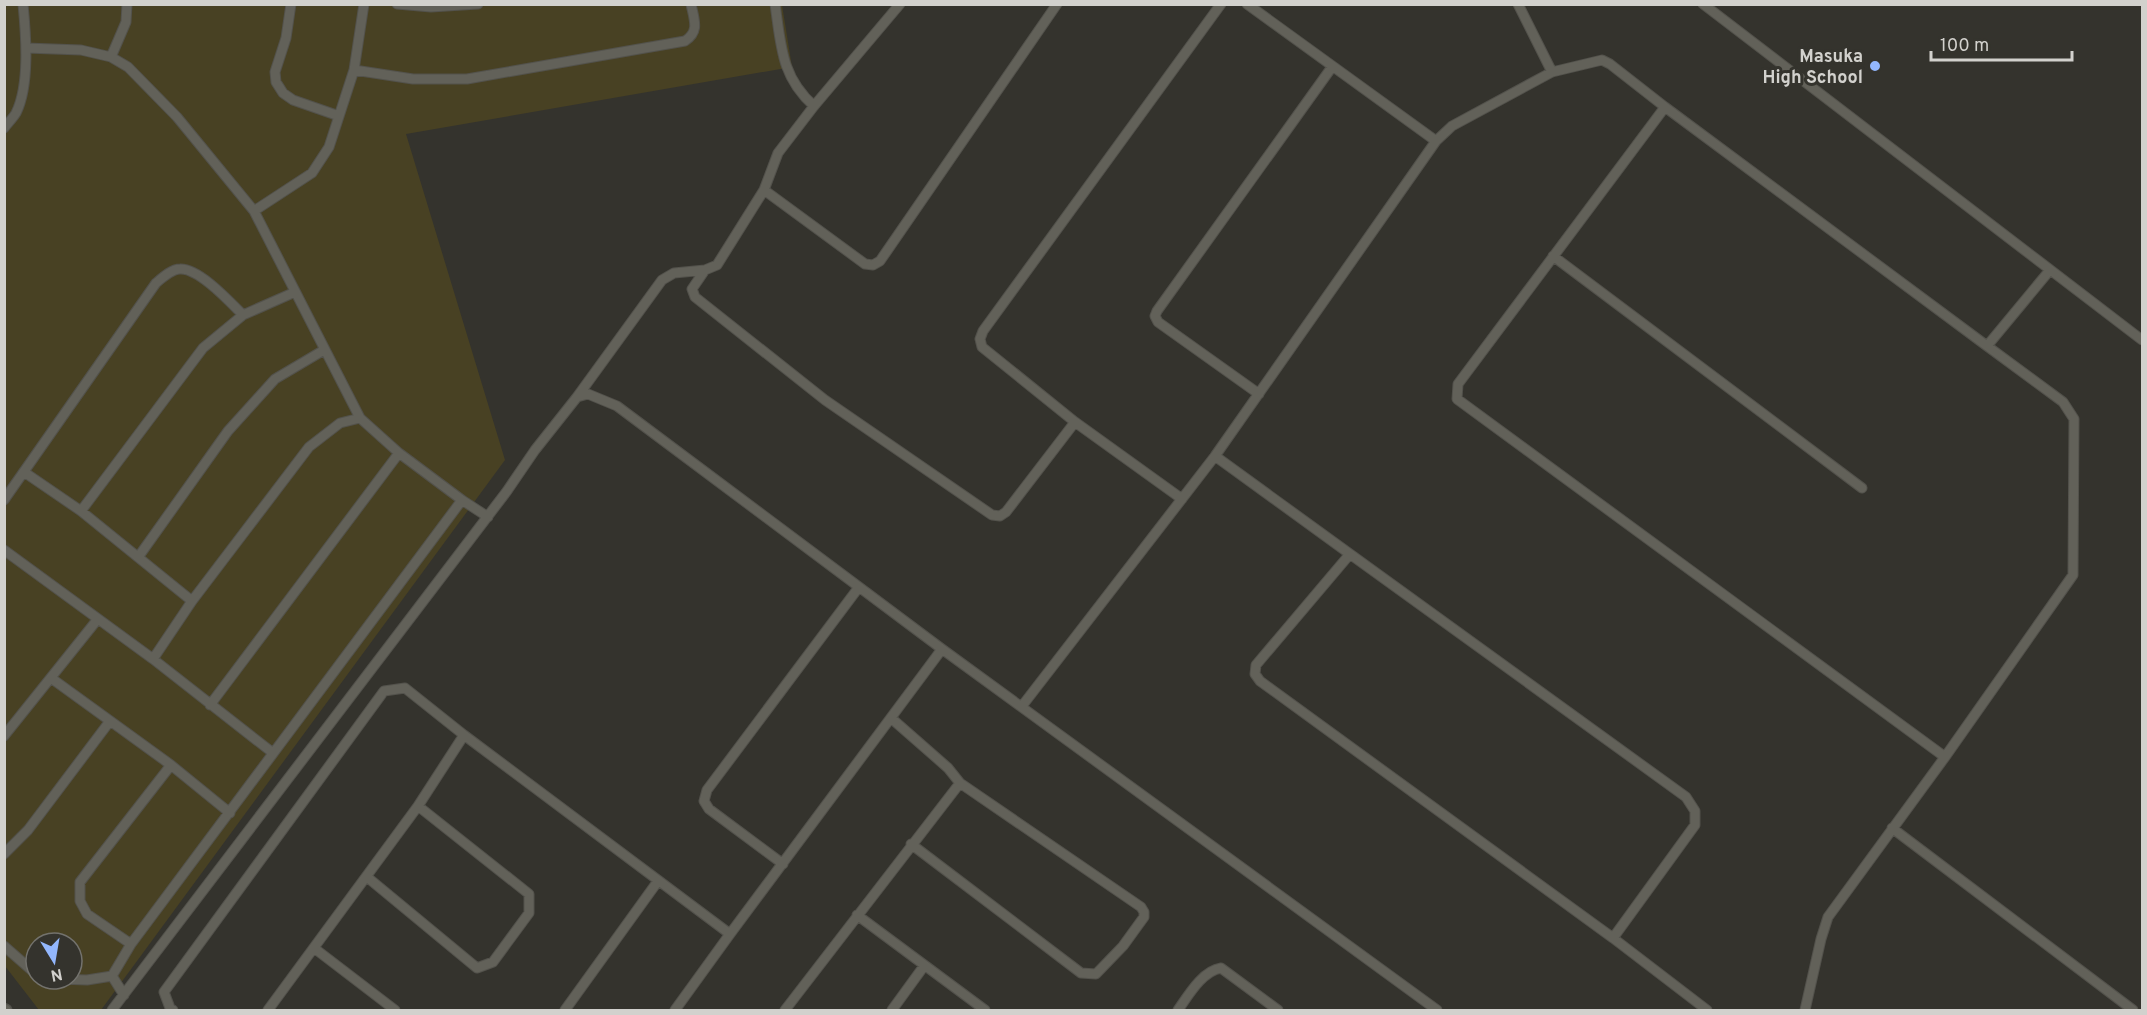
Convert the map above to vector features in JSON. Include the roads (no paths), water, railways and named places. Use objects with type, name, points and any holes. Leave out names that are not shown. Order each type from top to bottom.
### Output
[{"type":"street","points":[[4,128],[16,114],[20,103],[27,48],[23,4]]},
{"type":"street","points":[[111,57],[126,22],[127,4]]},
{"type":"street","points":[[291,4],[286,38],[274,72],[276,82],[292,100],[339,116]]},
{"type":"street","points":[[254,211],[312,173],[329,147],[354,70],[364,4]]},
{"type":"street","points":[[397,4],[431,7],[478,4]]},
{"type":"street","points":[[354,70],[413,79],[467,79],[685,41],[693,36],[695,28],[691,4]]},
{"type":"street","points":[[774,4],[784,63],[801,94],[814,106]]},
{"type":"street","points":[[112,1011],[488,517],[662,280],[674,273],[705,270],[717,264],[764,190],[778,153],[814,106],[900,4]]},
{"type":"street","points":[[764,190],[865,264],[873,265],[880,261],[1057,4]]},
{"type":"street","points":[[1182,499],[1075,422],[982,347],[980,339],[990,322],[1221,4]]},
{"type":"street","points":[[1247,4],[1436,141]]},
{"type":"street","points":[[1518,4],[1552,72]]},
{"type":"street","points":[[1703,4],[2142,340]]},
{"type":"street","points":[[27,48],[81,50],[111,57],[129,68],[177,117],[254,211],[360,418],[399,453],[488,517]]},
{"type":"street","points":[[1022,706],[1215,456],[1436,141],[1452,126],[1552,72],[1602,60],[2063,402],[2074,418],[2073,575],[1945,757],[1828,917],[1805,1011]]},
{"type":"street","points":[[1259,394],[1158,322],[1155,316],[1332,67]]},
{"type":"street","points":[[1665,107],[1458,384],[1457,399],[1945,757]]},
{"type":"street","points":[[1553,256],[1862,488]]},
{"type":"street","points":[[4,500],[156,283],[167,274],[180,268],[193,271],[243,315]]},
{"type":"street","points":[[705,270],[692,290],[695,297],[825,400],[992,515],[1000,516],[1006,512],[1075,422]]},
{"type":"street","points":[[1987,346],[2050,270]]},
{"type":"street","points":[[81,511],[202,348],[243,315],[295,292]]},
{"type":"street","points":[[139,556],[228,431],[275,379],[324,350]]},
{"type":"street","points":[[577,397],[588,394],[618,406],[942,649],[1437,1011]]},
{"type":"street","points":[[153,659],[192,601],[309,447],[340,423],[360,418]]},
{"type":"street","points":[[210,705],[399,453]]},
{"type":"street","points":[[1215,456],[1686,797],[1695,811],[1695,825],[1613,938]]},
{"type":"street","points":[[24,472],[81,511],[192,601]]},
{"type":"street","points":[[112,976],[131,944],[462,500]]},
{"type":"street","points":[[4,550],[153,659],[273,753]]},
{"type":"street","points":[[1350,554],[1256,664],[1255,674],[1260,681],[1613,938],[1707,1011]]},
{"type":"street","points":[[783,864],[709,809],[704,801],[707,790],[859,587]]},
{"type":"street","points":[[4,736],[97,620]]},
{"type":"street","points":[[675,1011],[942,649]]},
{"type":"street","points":[[51,678],[171,765],[230,813]]},
{"type":"street","points":[[173,1011],[164,992],[384,691],[405,688],[464,735],[730,934]]},
{"type":"street","points":[[891,718],[948,768],[960,783],[1141,907],[1144,917],[1122,946],[1095,974],[1081,973],[912,844]]},
{"type":"street","points":[[4,854],[28,830],[110,721]]},
{"type":"street","points":[[268,1011],[418,807],[464,735]]},
{"type":"street","points":[[131,944],[87,914],[80,901],[80,882],[171,765]]},
{"type":"street","points":[[785,1011],[856,915],[960,783]]},
{"type":"street","points":[[367,876],[477,968],[493,962],[529,913],[529,894],[418,807]]},
{"type":"street","points":[[1892,828],[2133,1011]]},
{"type":"street","points":[[565,1011],[658,881]]},
{"type":"street","points":[[856,915],[985,1011]]},
{"type":"street","points":[[4,946],[24,964]]},
{"type":"street","points":[[314,948],[395,1011]]},
{"type":"street","points":[[892,1011],[924,966]]},
{"type":"street","points":[[1178,1011],[1210,972],[1221,968],[1278,1011]]},
{"type":"street","points":[[112,976],[124,995]]},
{"type":"street","points":[[84,980],[112,976]]},
{"type":"place","name":"Masuka High School","points":[[1875,66]]}]
